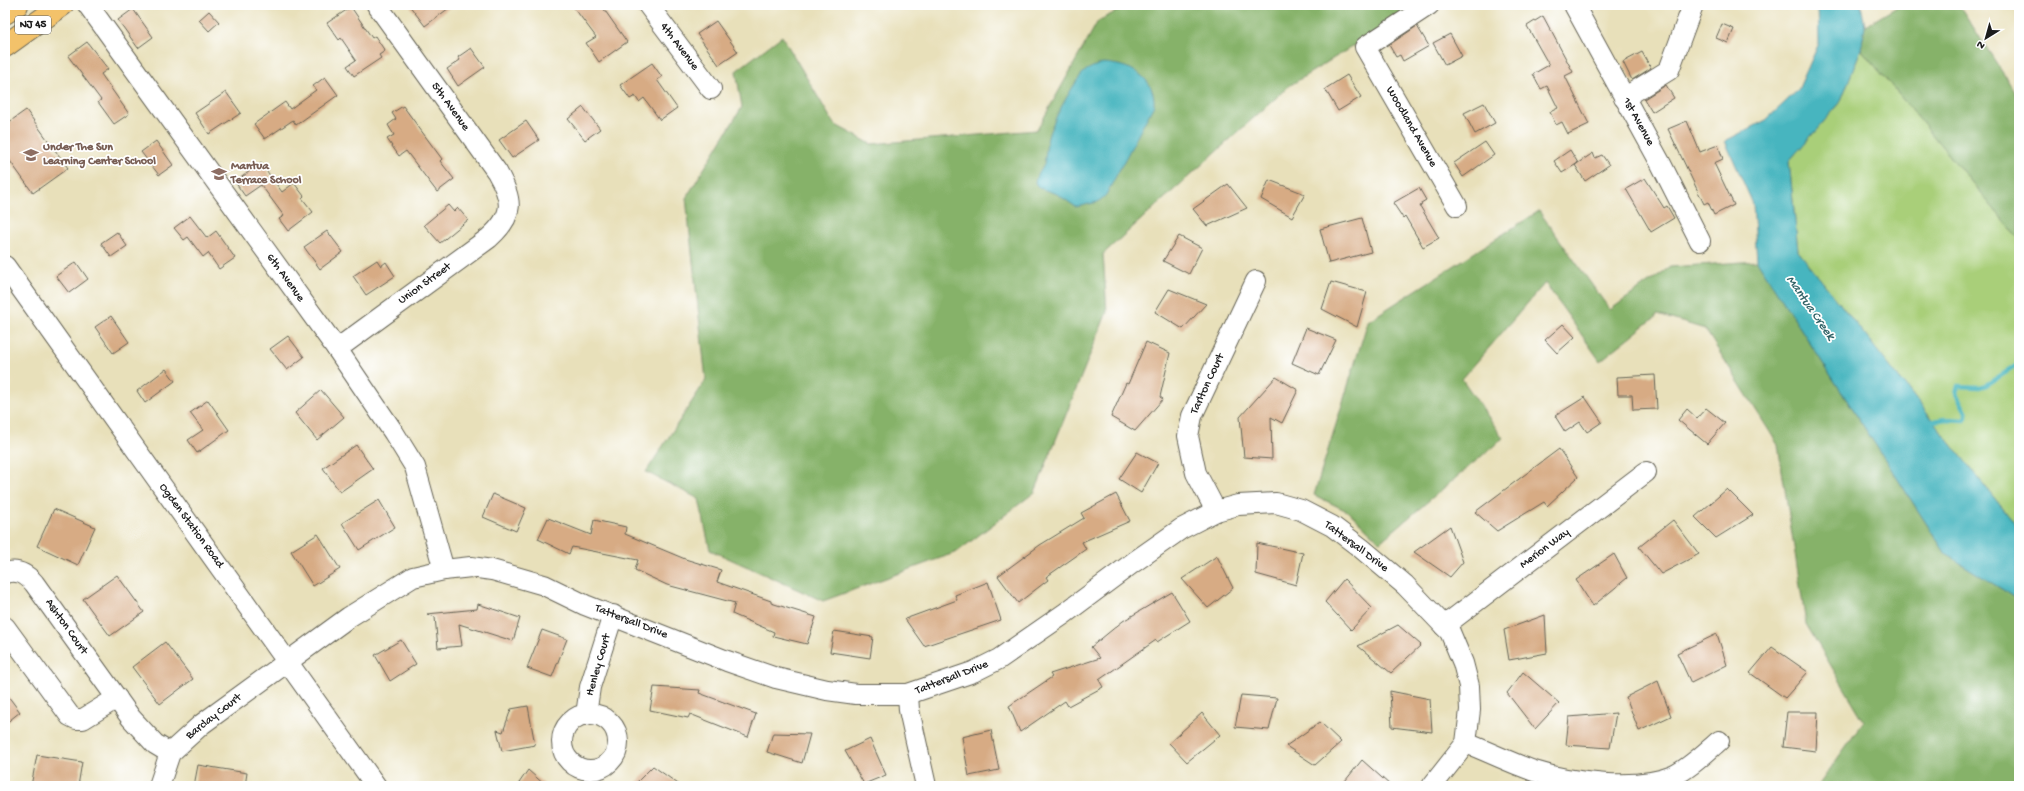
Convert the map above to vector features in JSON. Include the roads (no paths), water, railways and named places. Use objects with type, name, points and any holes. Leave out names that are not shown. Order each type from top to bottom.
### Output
[{"type":"main road","name":"NJ 45","points":[[5,13],[17,5]]},
{"type":"main road","name":"NJ 45","points":[[5,46],[62,5]]},
{"type":"street","name":"6th Avenue","points":[[88,5],[337,349],[394,433],[415,467],[444,570]]},
{"type":"street","name":"5th Avenue","points":[[376,5],[497,172],[508,193],[510,202],[508,214]]},
{"type":"street","name":"4th Avenue","points":[[648,5],[711,89]]},
{"type":"street","name":"Woodland Avenue","points":[[1429,5],[1365,47],[1457,206]]},
{"type":"street","name":"1st Avenue","points":[[1574,5],[1661,164],[1700,241]]},
{"type":"street","points":[[1624,98],[1669,70],[1693,5]]},
{"type":"street","name":"Union Street","points":[[337,349],[489,238],[501,227],[508,214]]},
{"type":"street","name":"Ogden Station Road","points":[[5,266],[376,786]]},
{"type":"street","name":"Tarlton Court","points":[[1216,511],[1196,473],[1188,436],[1192,416],[1256,281]]},
{"type":"street","name":"Merion Way","points":[[1444,626],[1646,472]]},
{"type":"street","name":"Tattersall Drive","points":[[288,662],[349,617],[385,593],[413,577],[444,570],[471,567],[512,575],[544,586],[585,605],[727,661],[776,678],[827,690],[856,694],[908,694],[974,672],[999,659],[1064,614],[1169,537],[1216,511],[1238,505],[1276,503],[1301,510],[1332,526],[1405,585],[1450,632],[1459,652],[1469,686],[1470,710],[1466,744]]},
{"type":"street","name":"Ashton Court","points":[[5,573],[17,571],[34,583],[142,732],[155,744],[170,753]]},
{"type":"street","name":"Henley Court","points":[[586,715],[590,687],[613,615]]},
{"type":"street","points":[[5,627],[70,716],[83,720],[116,698]]},
{"type":"street","name":"Barclay Court","points":[[170,753],[208,720],[288,662]]},
{"type":"street","points":[[908,694],[909,710],[926,786]]},
{"type":"street","points":[[1432,786],[1466,744],[1535,771],[1564,778],[1608,784],[1647,784],[1673,776],[1694,763],[1719,740]]},
{"type":"street","points":[[159,786],[170,753]]},
{"type":"water","name":"Mantua Creek","points":[[1818,5],[1861,5],[1865,26],[1861,49],[1840,103],[1789,161],[1798,251],[2019,529],[2019,600],[1946,554],[1757,261],[1753,204],[1725,141],[1766,120],[1798,90],[1819,43]]},
{"type":"water","points":[[1103,63],[1122,66],[1139,74],[1150,86],[1154,105],[1106,195],[1098,202],[1076,207],[1057,194],[1039,188],[1035,183],[1035,180],[1044,164],[1047,140],[1050,130],[1068,95],[1086,70]]},
{"type":"waterway","points":[[1928,422],[1946,419],[1964,420],[1966,417],[1966,412],[1956,393],[1958,386],[1979,387],[1986,385],[2019,364]]},
{"type":"place","name":"Under The Sun Learning Center School","points":[[31,155]]},
{"type":"place","name":"Mantua Terrace School","points":[[219,174]]}]
